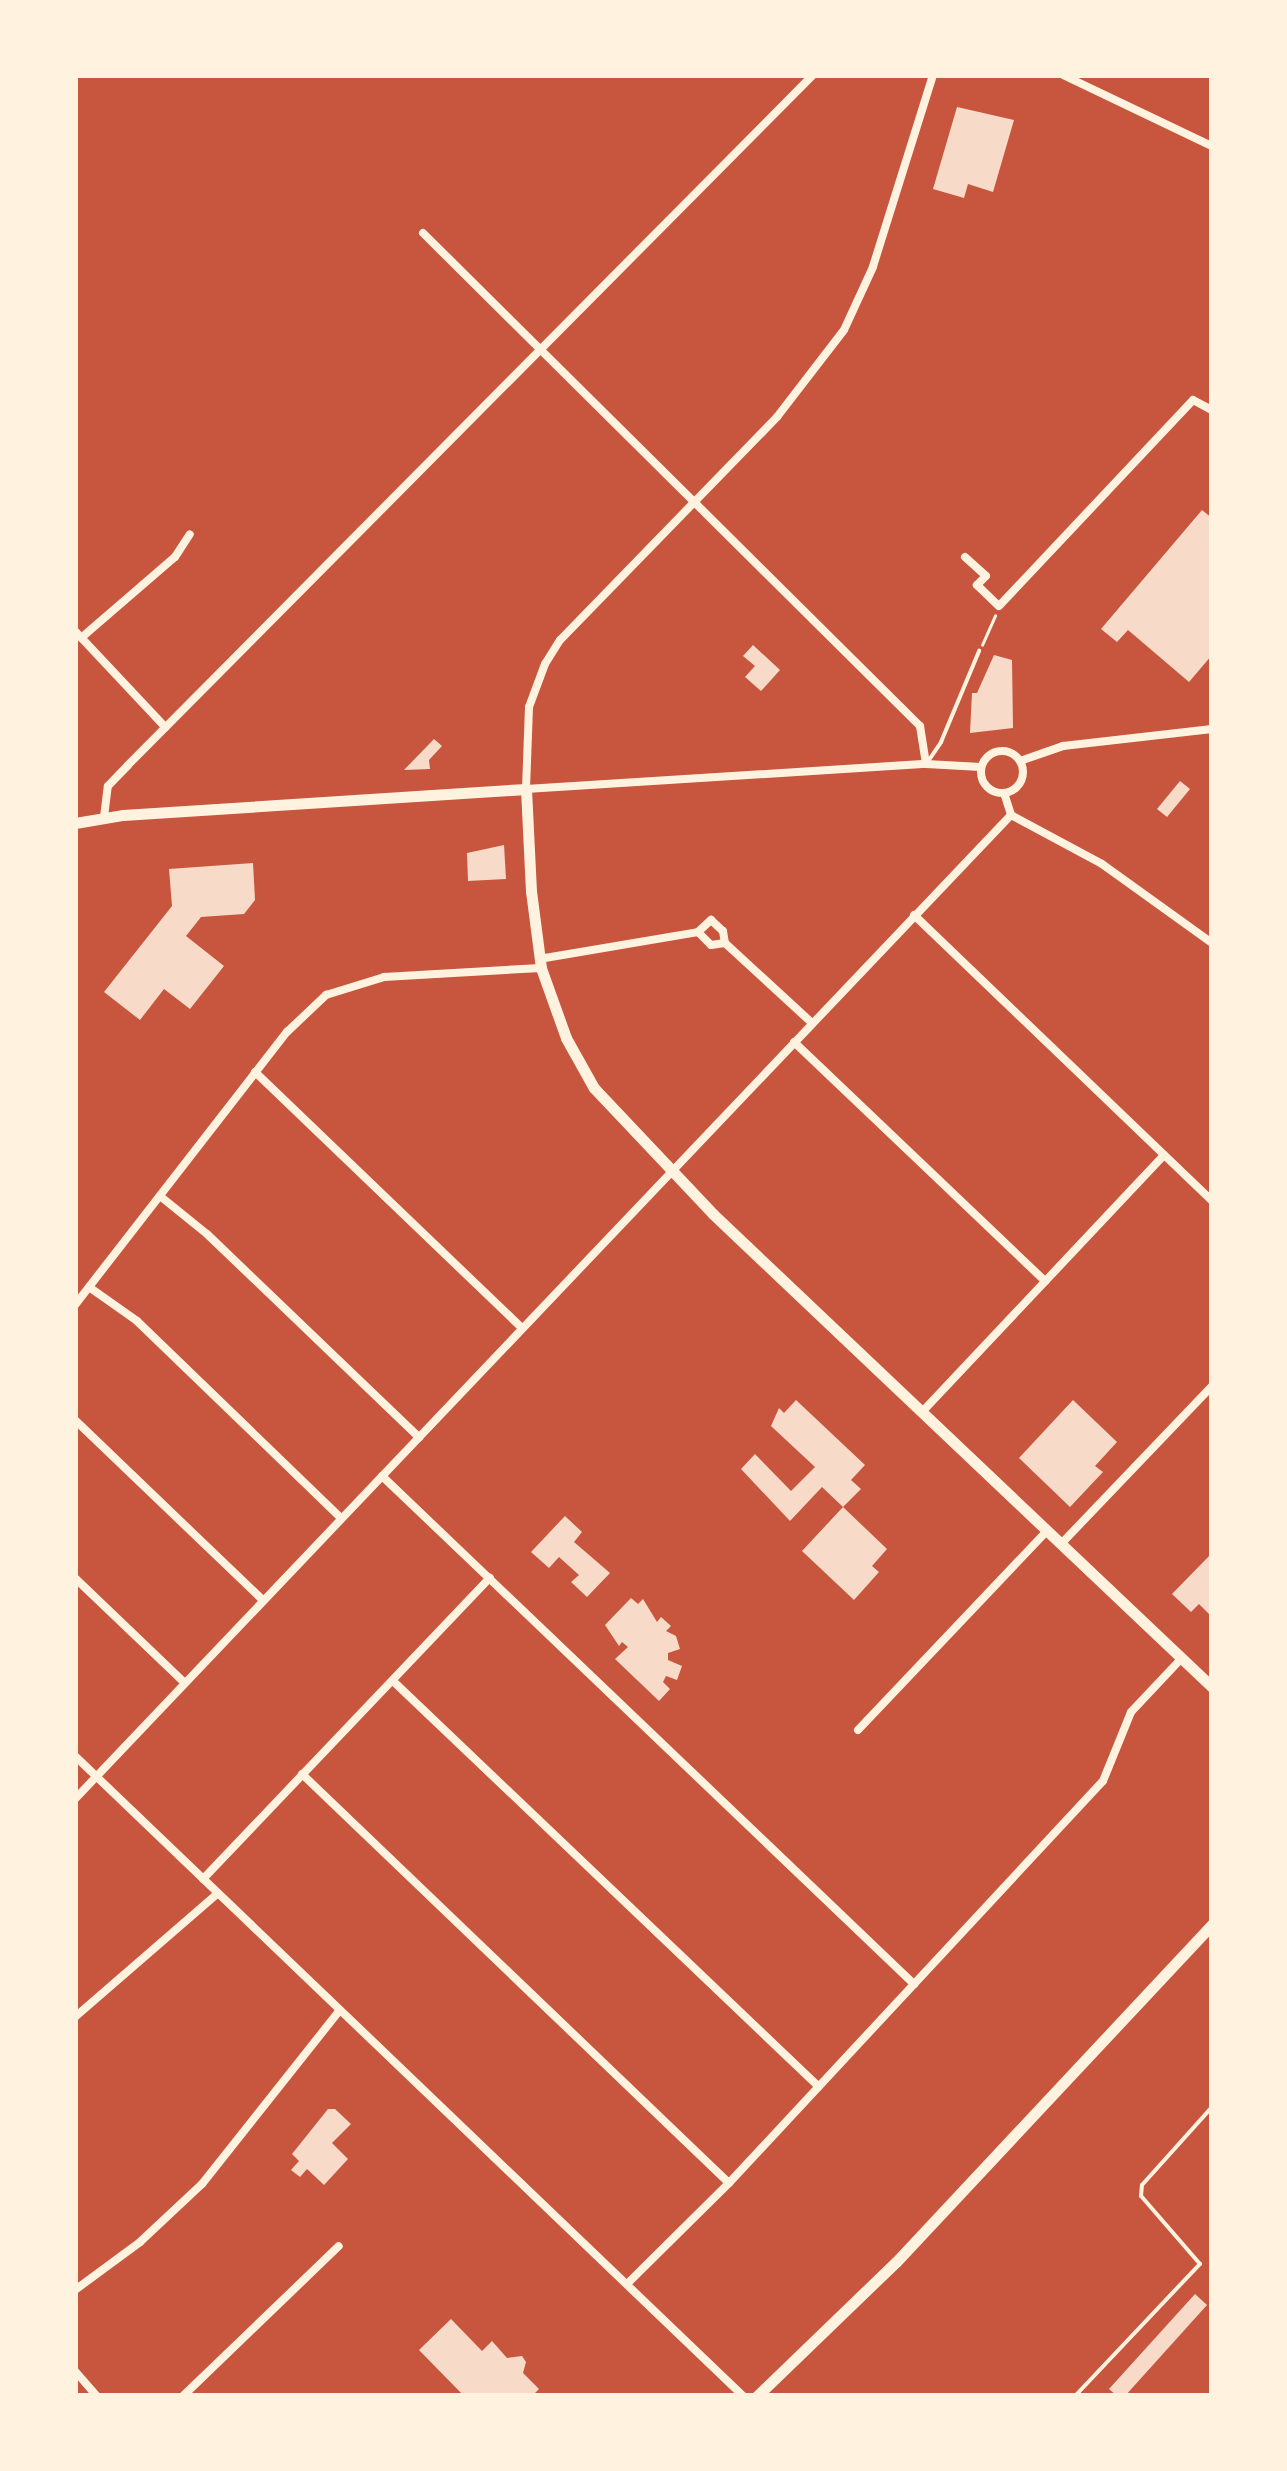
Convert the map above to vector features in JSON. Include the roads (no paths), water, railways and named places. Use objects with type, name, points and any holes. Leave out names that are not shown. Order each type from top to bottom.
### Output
[{"type":"main road","points":[[75,822],[526,789],[540,964],[566,1038],[586,1075],[670,1173],[1212,1687]]},
{"type":"main road","points":[[758,2396],[896,2262],[1212,1924]]},
{"type":"street","points":[[104,817],[108,786],[813,75]]},
{"type":"street","points":[[933,75],[873,267],[844,330],[777,417],[578,619],[545,664],[529,707],[526,789],[926,764],[981,767],[996,752],[1010,752],[1020,761],[1021,782],[1004,793]]},
{"type":"street","points":[[1063,75],[1212,146]]},
{"type":"street","points":[[423,233],[920,726],[926,764]]},
{"type":"street","points":[[966,557],[986,576],[978,585],[999,606],[1193,400],[1212,410]]},
{"type":"street","points":[[165,728],[78,634],[175,557],[190,534]]},
{"type":"street","points":[[1020,761],[1062,746],[1212,728]]},
{"type":"street","points":[[981,767],[986,786],[1004,793]]},
{"type":"street","points":[[1004,793],[1011,815],[1102,864],[1212,943]]},
{"type":"street","points":[[75,1798],[1011,815]]},
{"type":"street","points":[[914,915],[1212,1201]]},
{"type":"street","points":[[75,1305],[306,1010],[347,985],[384,977],[540,964],[698,932],[711,920],[724,931],[725,943],[812,1023]]},
{"type":"street","points":[[698,932],[711,945],[725,943]]},
{"type":"street","points":[[794,1042],[1045,1281]]},
{"type":"street","points":[[255,1072],[522,1328]]},
{"type":"street","points":[[922,1412],[1164,1155]]},
{"type":"street","points":[[160,1196],[207,1234],[419,1436]]},
{"type":"street","points":[[89,1287],[137,1321],[341,1518]]},
{"type":"street","points":[[1060,1544],[1212,1386]]},
{"type":"street","points":[[75,1420],[263,1600]]},
{"type":"street","points":[[382,1476],[914,1984]]},
{"type":"street","points":[[858,1730],[1047,1531]]},
{"type":"street","points":[[75,1578],[184,1682]]},
{"type":"street","points":[[203,1879],[490,1578]]},
{"type":"street","points":[[627,2284],[729,2183],[1103,1781],[1131,1712],[1181,1659]]},
{"type":"street","points":[[393,1681],[819,2087]]},
{"type":"street","points":[[75,1756],[743,2396]]},
{"type":"street","points":[[302,1774],[729,2183]]},
{"type":"street","points":[[75,2017],[218,1893]]},
{"type":"street","points":[[75,2290],[140,2242],[202,2184],[340,2010]]},
{"type":"street","points":[[184,2396],[338,2246]]},
{"type":"street","points":[[75,2371],[97,2396]]},
{"type":"lane","points":[[926,764],[941,742],[980,651]]},
{"type":"lane","points":[[1075,2396],[1200,2264],[1141,2196],[1149,2176],[1212,2107]]}]
